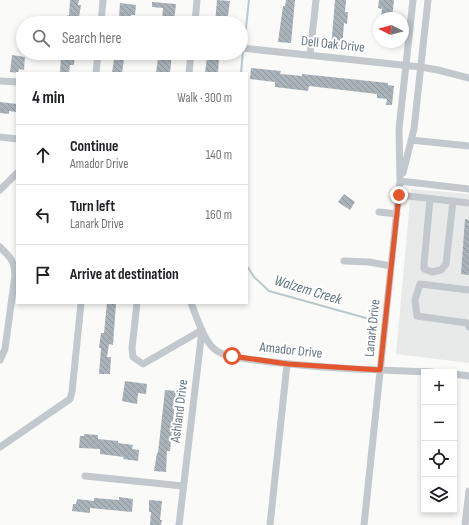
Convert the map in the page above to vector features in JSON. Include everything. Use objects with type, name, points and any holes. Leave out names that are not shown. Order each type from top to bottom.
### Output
[{"type":"street","points":[[102,16],[104,0]]},
{"type":"street","points":[[196,16],[197,0]]},
{"type":"street","points":[[310,55],[316,0]]},
{"type":"street","name":"Lanark Drive","points":[[364,525],[399,195],[399,129],[413,0]]},
{"type":"street","name":"Lanark Drive","points":[[400,180],[414,129],[428,0]]},
{"type":"street","name":"Dell Oak Drive","points":[[248,49],[406,65],[438,70],[469,78]]},
{"type":"street","points":[[96,72],[97,60]]},
{"type":"street","points":[[189,72],[190,60]]},
{"type":"street","points":[[0,81],[16,82]]},
{"type":"street","points":[[0,137],[16,139]]},
{"type":"street","points":[[411,140],[469,146]]},
{"type":"street","points":[[0,190],[16,174]]},
{"type":"street","points":[[400,180],[469,189]]},
{"type":"street","points":[[399,195],[469,203]]},
{"type":"street","points":[[430,199],[424,269],[432,272],[441,270],[446,264],[453,202]]},
{"type":"street","points":[[379,212],[397,214]]},
{"type":"street","points":[[0,247],[10,257],[14,265],[15,275],[5,349],[0,360]]},
{"type":"street","points":[[344,261],[369,262],[391,266]]},
{"type":"street","points":[[468,325],[418,316],[415,300],[420,284],[469,290]]},
{"type":"street","points":[[0,447],[70,399],[81,304]]},
{"type":"street","points":[[138,304],[132,348],[133,357],[142,364],[202,330]]},
{"type":"street","name":"Ashland Drive","points":[[179,525],[202,330],[191,304]]},
{"type":"street","name":"Amador Drive","points":[[202,330],[210,344],[217,351],[232,356],[288,364],[421,372]]},
{"type":"street","points":[[270,525],[288,364]]},
{"type":"street","points":[[457,374],[469,376]]},
{"type":"street","points":[[85,476],[183,486]]},
{"type":"street","points":[[465,525],[469,491]]},
{"type":"shaded area","points":[[411,189],[469,194],[469,363],[396,354]]},
{"type":"building","points":[[70,0],[79,0],[78,5],[81,5],[79,16],[69,16]]},
{"type":"building","points":[[217,0],[230,1],[228,16],[216,16]]},
{"type":"building","points":[[286,0],[295,0],[291,43],[278,42],[283,6],[285,6]]},
{"type":"building","points":[[335,0],[346,0],[345,12],[348,12],[347,24],[344,23],[342,49],[331,48]]},
{"type":"building","points":[[379,0],[394,0],[393,12],[382,12],[382,9],[378,8]]},
{"type":"building","points":[[152,2],[176,4],[175,16],[162,16],[163,8],[152,7]]},
{"type":"building","points":[[120,3],[136,5],[135,15],[119,16]]},
{"type":"building","points":[[12,55],[16,56],[16,60],[25,60],[24,70],[19,69],[18,72],[16,73],[10,72]]},
{"type":"building","points":[[61,60],[74,60],[74,65],[70,65],[69,72],[60,72]]},
{"type":"building","points":[[114,60],[124,60],[122,72],[112,72]]},
{"type":"building","points":[[158,60],[171,60],[170,72],[156,72]]},
{"type":"building","points":[[207,60],[219,60],[218,72],[205,72]]},
{"type":"building","points":[[251,68],[281,71],[280,74],[302,76],[302,74],[388,83],[388,85],[394,86],[392,105],[386,105],[387,99],[377,98],[377,94],[309,86],[308,91],[275,87],[275,82],[250,79]]},
{"type":"building","points":[[0,102],[16,104],[16,112],[9,111],[9,114],[0,113]]},
{"type":"building","points":[[344,194],[355,202],[350,210],[338,202]]},
{"type":"building","points":[[465,219],[469,220],[469,275],[461,274]]},
{"type":"building","points":[[107,304],[116,304],[113,345],[109,344],[107,357],[111,357],[110,374],[99,374],[101,348],[99,348],[101,333],[104,333]]},
{"type":"building","points":[[125,381],[147,384],[146,394],[138,393],[137,404],[122,401]]},
{"type":"building","points":[[165,390],[176,391],[170,451],[167,451],[166,472],[154,471],[158,453]]},
{"type":"building","points":[[84,434],[98,435],[98,439],[118,441],[118,443],[133,445],[132,449],[139,450],[138,461],[123,459],[124,457],[100,454],[100,449],[79,448],[80,436],[84,436]]},
{"type":"building","points":[[119,497],[133,499],[132,512],[90,508],[90,513],[72,511],[73,504],[76,504],[77,499],[94,501],[94,498],[119,500]]},
{"type":"building","points":[[149,500],[162,501],[160,520],[162,520],[161,525],[150,525],[151,512],[149,512]]},
{"type":"waterway","name":"Walzem Creek","points":[[247,16],[249,0]]},
{"type":"waterway","name":"Walzem Creek","points":[[241,72],[242,60]]},
{"type":"waterway","name":"Walzem Creek","points":[[248,268],[254,277],[269,291],[373,320]]},
{"type":"route","points":[[232,356],[288,364],[380,370],[399,195]]}]
